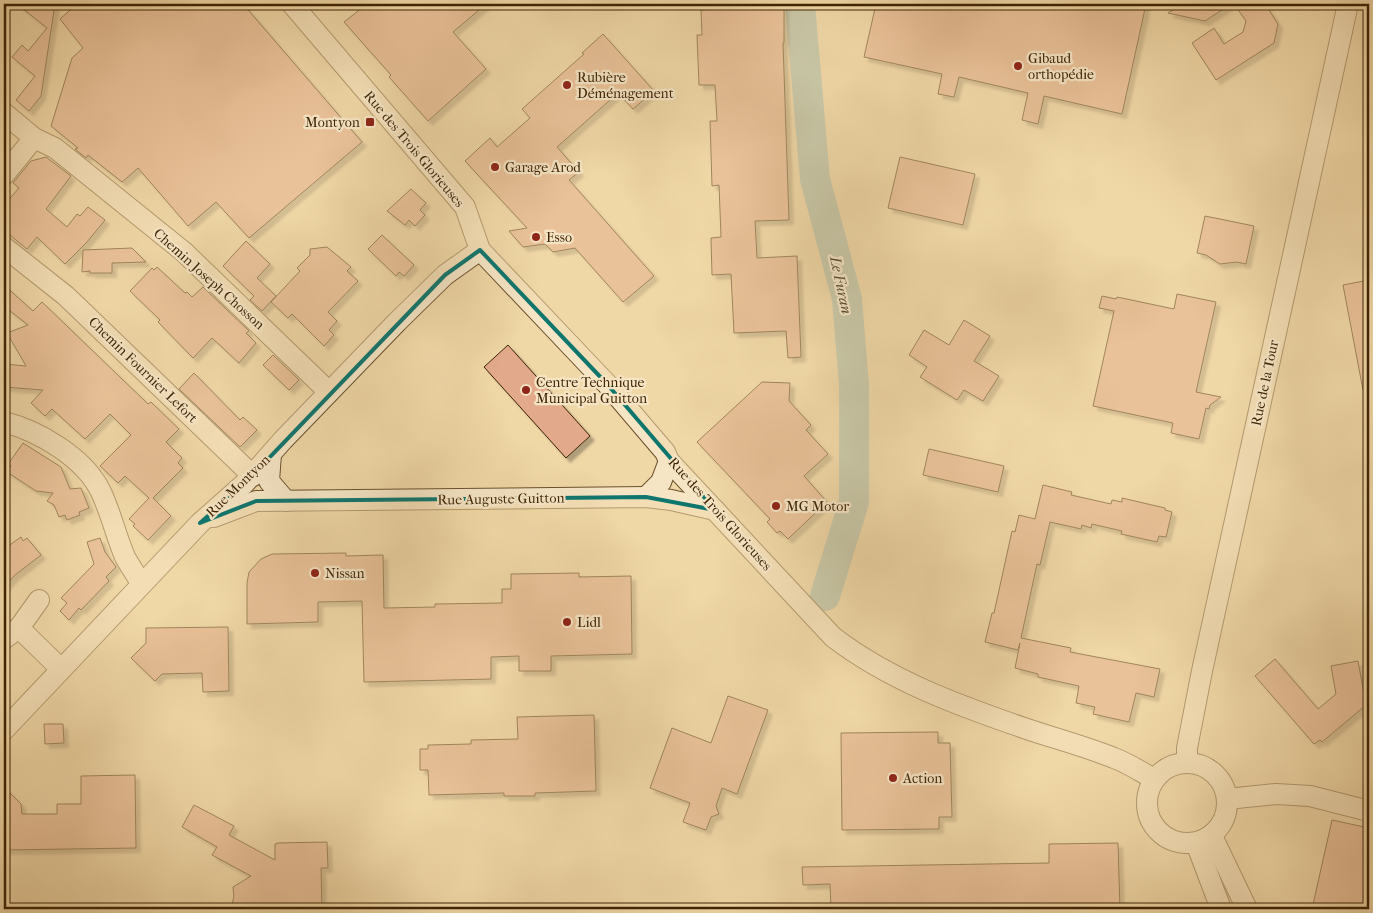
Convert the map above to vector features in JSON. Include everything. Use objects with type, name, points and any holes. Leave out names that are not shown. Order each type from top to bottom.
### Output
[{"type":"street","name":"Rue des Trois Glorieuses","points":[[292,4],[465,207],[480,250],[607,384],[665,452],[669,461],[833,637],[852,652],[882,670],[951,701],[1023,728],[1116,758],[1154,779]]},
{"type":"street","name":"Rue de la Tour","points":[[1187,763],[1186,748],[1198,690],[1348,4]]},
{"type":"street","name":"Chemin Joseph Chosson","points":[[4,113],[34,138],[55,148],[184,252],[330,392]]},
{"type":"street","points":[[4,175],[34,138]]},
{"type":"street","name":"Chemin Fournier Lefort","points":[[4,248],[66,296],[253,476]]},
{"type":"street","name":"Rue Montyon","points":[[4,730],[200,523],[253,476],[271,454],[396,322],[445,275],[480,250]]},
{"type":"street","points":[[4,422],[21,426],[41,436],[62,449],[85,469],[100,490],[126,558],[142,583]]},
{"type":"street","points":[[271,454],[270,481],[286,501]]},
{"type":"street","points":[[646,497],[661,482],[669,461]]},
{"type":"street","name":"Rue Auguste Guitton","points":[[200,523],[256,501],[646,497],[671,500],[715,510]]},
{"type":"street","points":[[39,600],[11,634],[61,669]]},
{"type":"street","points":[[1187,763],[1199,764],[1209,769],[1221,783],[1227,799],[1227,812],[1222,824],[1204,839],[1178,843],[1157,831],[1150,820],[1147,810],[1148,794],[1154,779],[1163,770],[1174,765],[1187,763]]},
{"type":"street","points":[[1227,799],[1276,794],[1310,796],[1369,810]]},
{"type":"street","points":[[1204,839],[1221,909]]},
{"type":"street","points":[[1204,839],[1247,909]]},
{"type":"highlighted area","points":[[480,250],[607,384],[715,510],[646,497],[256,501],[200,523],[244,484],[445,275]]},
{"type":"building","points":[[17,4],[55,4],[41,96],[29,111],[16,100],[35,76],[12,57],[22,45],[28,51],[47,28]]},
{"type":"building","points":[[77,4],[243,4],[362,142],[249,238],[216,202],[188,226],[138,168],[122,182],[88,155],[86,158],[75,149],[78,148],[51,126],[72,58],[83,48],[60,19]]},
{"type":"building","points":[[367,4],[486,4],[453,32],[486,69],[428,121],[389,77],[391,75],[344,22]]},
{"type":"building","points":[[724,4],[784,4],[783,43],[789,220],[755,221],[757,258],[797,256],[801,357],[788,358],[786,331],[734,333],[731,274],[712,275],[711,238],[721,237],[719,185],[712,186],[710,121],[717,121],[715,85],[699,85],[697,35],[702,35],[701,10],[724,9]]},
{"type":"building","name":"Gibaud orthopédie","points":[[876,4],[1146,4],[1122,114],[1044,96],[1038,124],[1022,120],[1028,93],[959,77],[954,97],[938,94],[942,74],[864,57]]},
{"type":"building","points":[[1182,4],[1231,4],[1205,21],[1168,13]]},
{"type":"building","points":[[1234,4],[1265,4],[1278,24],[1274,43],[1216,80],[1192,43],[1214,28],[1224,44],[1243,32],[1246,21]]},
{"type":"building","points":[[603,34],[654,91],[633,109],[618,93],[557,147],[579,172],[569,180],[654,276],[623,302],[575,248],[553,252],[545,244],[523,247],[509,231],[527,228],[465,161],[490,138],[497,147],[530,118],[522,109],[584,54],[582,53]]},
{"type":"building","points":[[46,157],[71,176],[46,209],[67,227],[77,214],[80,216],[88,207],[105,220],[65,264],[37,237],[27,249],[4,230],[4,205],[19,188],[13,183],[31,161]]},
{"type":"building","points":[[900,157],[975,174],[963,225],[888,208]]},
{"type":"building","points":[[411,189],[426,203],[420,210],[425,215],[415,226],[409,220],[405,225],[387,211]]},
{"type":"building","points":[[1205,216],[1254,226],[1246,264],[1237,262],[1220,264],[1206,255],[1197,253]]},
{"type":"building","points":[[382,235],[414,265],[404,276],[399,272],[396,276],[368,249]]},
{"type":"building","points":[[246,241],[270,264],[257,278],[276,296],[262,311],[250,300],[254,296],[223,266]]},
{"type":"building","points":[[327,247],[351,267],[347,271],[358,281],[328,312],[337,321],[329,330],[334,335],[324,346],[292,314],[288,318],[271,302],[300,271],[297,268],[310,255],[310,249]]},
{"type":"building","points":[[132,248],[146,262],[112,263],[112,273],[82,272],[83,250]]},
{"type":"building","points":[[157,267],[185,293],[187,292],[192,297],[203,287],[249,331],[246,333],[256,343],[239,363],[212,338],[193,358],[158,322],[160,320],[130,291],[152,268],[154,270]]},
{"type":"building","points":[[1369,280],[1369,390],[1363,390],[1343,285]]},
{"type":"building","points":[[4,285],[33,311],[42,302],[148,404],[151,402],[179,429],[166,442],[182,458],[178,463],[183,468],[153,498],[171,516],[148,540],[133,526],[135,524],[129,519],[149,498],[125,476],[118,483],[100,466],[131,435],[110,414],[85,439],[52,409],[45,416],[31,403],[43,390],[4,387],[4,364],[26,366],[7,333],[28,325],[4,306]]},
{"type":"building","points":[[1177,294],[1216,302],[1196,392],[1221,397],[1210,405],[1209,409],[1206,408],[1199,439],[1171,433],[1173,423],[1093,406],[1114,311],[1099,308],[1102,296],[1116,299],[1117,297],[1174,309]]},
{"type":"building","points":[[964,320],[990,336],[974,361],[999,376],[983,401],[964,390],[957,400],[920,377],[927,367],[909,355],[924,330],[949,345]]},
{"type":"building","name":"Centre Technique Municipal Guitton","points":[[508,345],[590,436],[566,458],[484,367]]},
{"type":"building","points":[[273,355],[299,380],[289,390],[263,365]]},
{"type":"building","points":[[194,373],[240,420],[243,417],[257,430],[240,447],[179,389]]},
{"type":"building","points":[[762,382],[790,383],[789,401],[811,425],[806,430],[828,454],[804,476],[827,502],[788,539],[780,531],[777,533],[767,522],[770,519],[697,442]]},
{"type":"building","points":[[23,443],[61,467],[70,489],[81,488],[89,508],[79,512],[80,515],[67,520],[65,515],[59,517],[54,505],[47,501],[53,493],[36,491],[7,472],[11,466],[8,464]]},
{"type":"building","points":[[929,449],[1004,466],[998,492],[923,475]]},
{"type":"building","points":[[1043,485],[1072,492],[1071,495],[1111,504],[1112,500],[1122,502],[1122,498],[1165,508],[1165,510],[1172,512],[1166,537],[1159,536],[1157,542],[1121,534],[1122,531],[1092,524],[1091,528],[1082,525],[1081,529],[1050,522],[1040,565],[1037,564],[1021,638],[1071,648],[1070,652],[1160,669],[1154,697],[1136,693],[1129,722],[1093,714],[1095,707],[1076,703],[1079,686],[1038,677],[1038,674],[1015,668],[1020,643],[1018,650],[985,642],[992,613],[994,613],[1012,531],[1015,532],[1019,515],[1035,519]]},
{"type":"building","points":[[21,537],[23,541],[27,538],[41,555],[15,575],[4,587],[4,549]]},
{"type":"building","points":[[100,538],[105,552],[116,567],[106,577],[109,581],[81,610],[79,608],[69,620],[60,611],[67,603],[61,598],[94,564],[87,542]]},
{"type":"building","points":[[346,553],[346,556],[383,555],[384,608],[435,607],[435,604],[502,603],[502,589],[511,589],[511,574],[579,573],[579,577],[631,576],[632,654],[551,656],[551,671],[519,671],[519,656],[491,657],[491,679],[364,682],[362,601],[318,602],[318,622],[247,624],[247,583],[249,572],[261,559],[272,554]]},
{"type":"building","points":[[228,627],[229,691],[203,692],[202,673],[162,674],[155,681],[131,658],[146,643],[146,628]]},
{"type":"building","points":[[1275,659],[1318,709],[1336,694],[1331,666],[1358,661],[1366,705],[1322,742],[1320,740],[1314,744],[1255,676]]},
{"type":"building","points":[[728,696],[768,710],[737,794],[722,788],[716,806],[719,814],[711,817],[706,830],[683,822],[690,803],[650,788],[672,728],[711,743]]},
{"type":"building","points":[[594,715],[596,791],[535,793],[535,796],[504,796],[504,793],[429,795],[428,770],[420,770],[420,749],[428,749],[428,745],[471,744],[471,740],[518,739],[517,717]]},
{"type":"building","points":[[44,724],[63,724],[64,743],[45,744]]},
{"type":"building","name":"Action","points":[[938,732],[938,743],[950,743],[952,817],[939,817],[939,829],[842,830],[841,733]]},
{"type":"building","points":[[135,775],[136,848],[4,850],[4,787],[21,804],[22,814],[57,814],[57,804],[81,804],[81,776]]},
{"type":"building","points":[[194,805],[234,826],[229,835],[275,860],[275,844],[327,842],[328,868],[321,868],[322,909],[239,909],[232,905],[233,887],[251,876],[212,855],[217,847],[182,827]]},
{"type":"building","points":[[1332,820],[1369,828],[1369,909],[1312,909]]},
{"type":"building","points":[[1118,843],[1120,909],[831,909],[830,884],[803,885],[802,867],[1049,863],[1049,844]]},
{"type":"waterway","name":"Le Furan","points":[[800,4],[815,179],[847,299],[854,385],[854,502],[825,596]]},
{"type":"place","name":"Gibaud orthopédie","points":[[1018,66]]},
{"type":"place","name":"Rubière Déménagement","points":[[567,85]]},
{"type":"place","name":"Montyon","points":[[370,122]]},
{"type":"place","name":"Garage Arod","points":[[495,167]]},
{"type":"place","name":"Esso","points":[[536,237]]},
{"type":"place","name":"Centre Technique Municipal Guitton","points":[[526,390]]},
{"type":"place","name":"MG Motor","points":[[776,506]]},
{"type":"place","name":"Nissan","points":[[315,573]]},
{"type":"place","name":"Lidl","points":[[567,622]]},
{"type":"place","name":"Action","points":[[893,778]]}]
